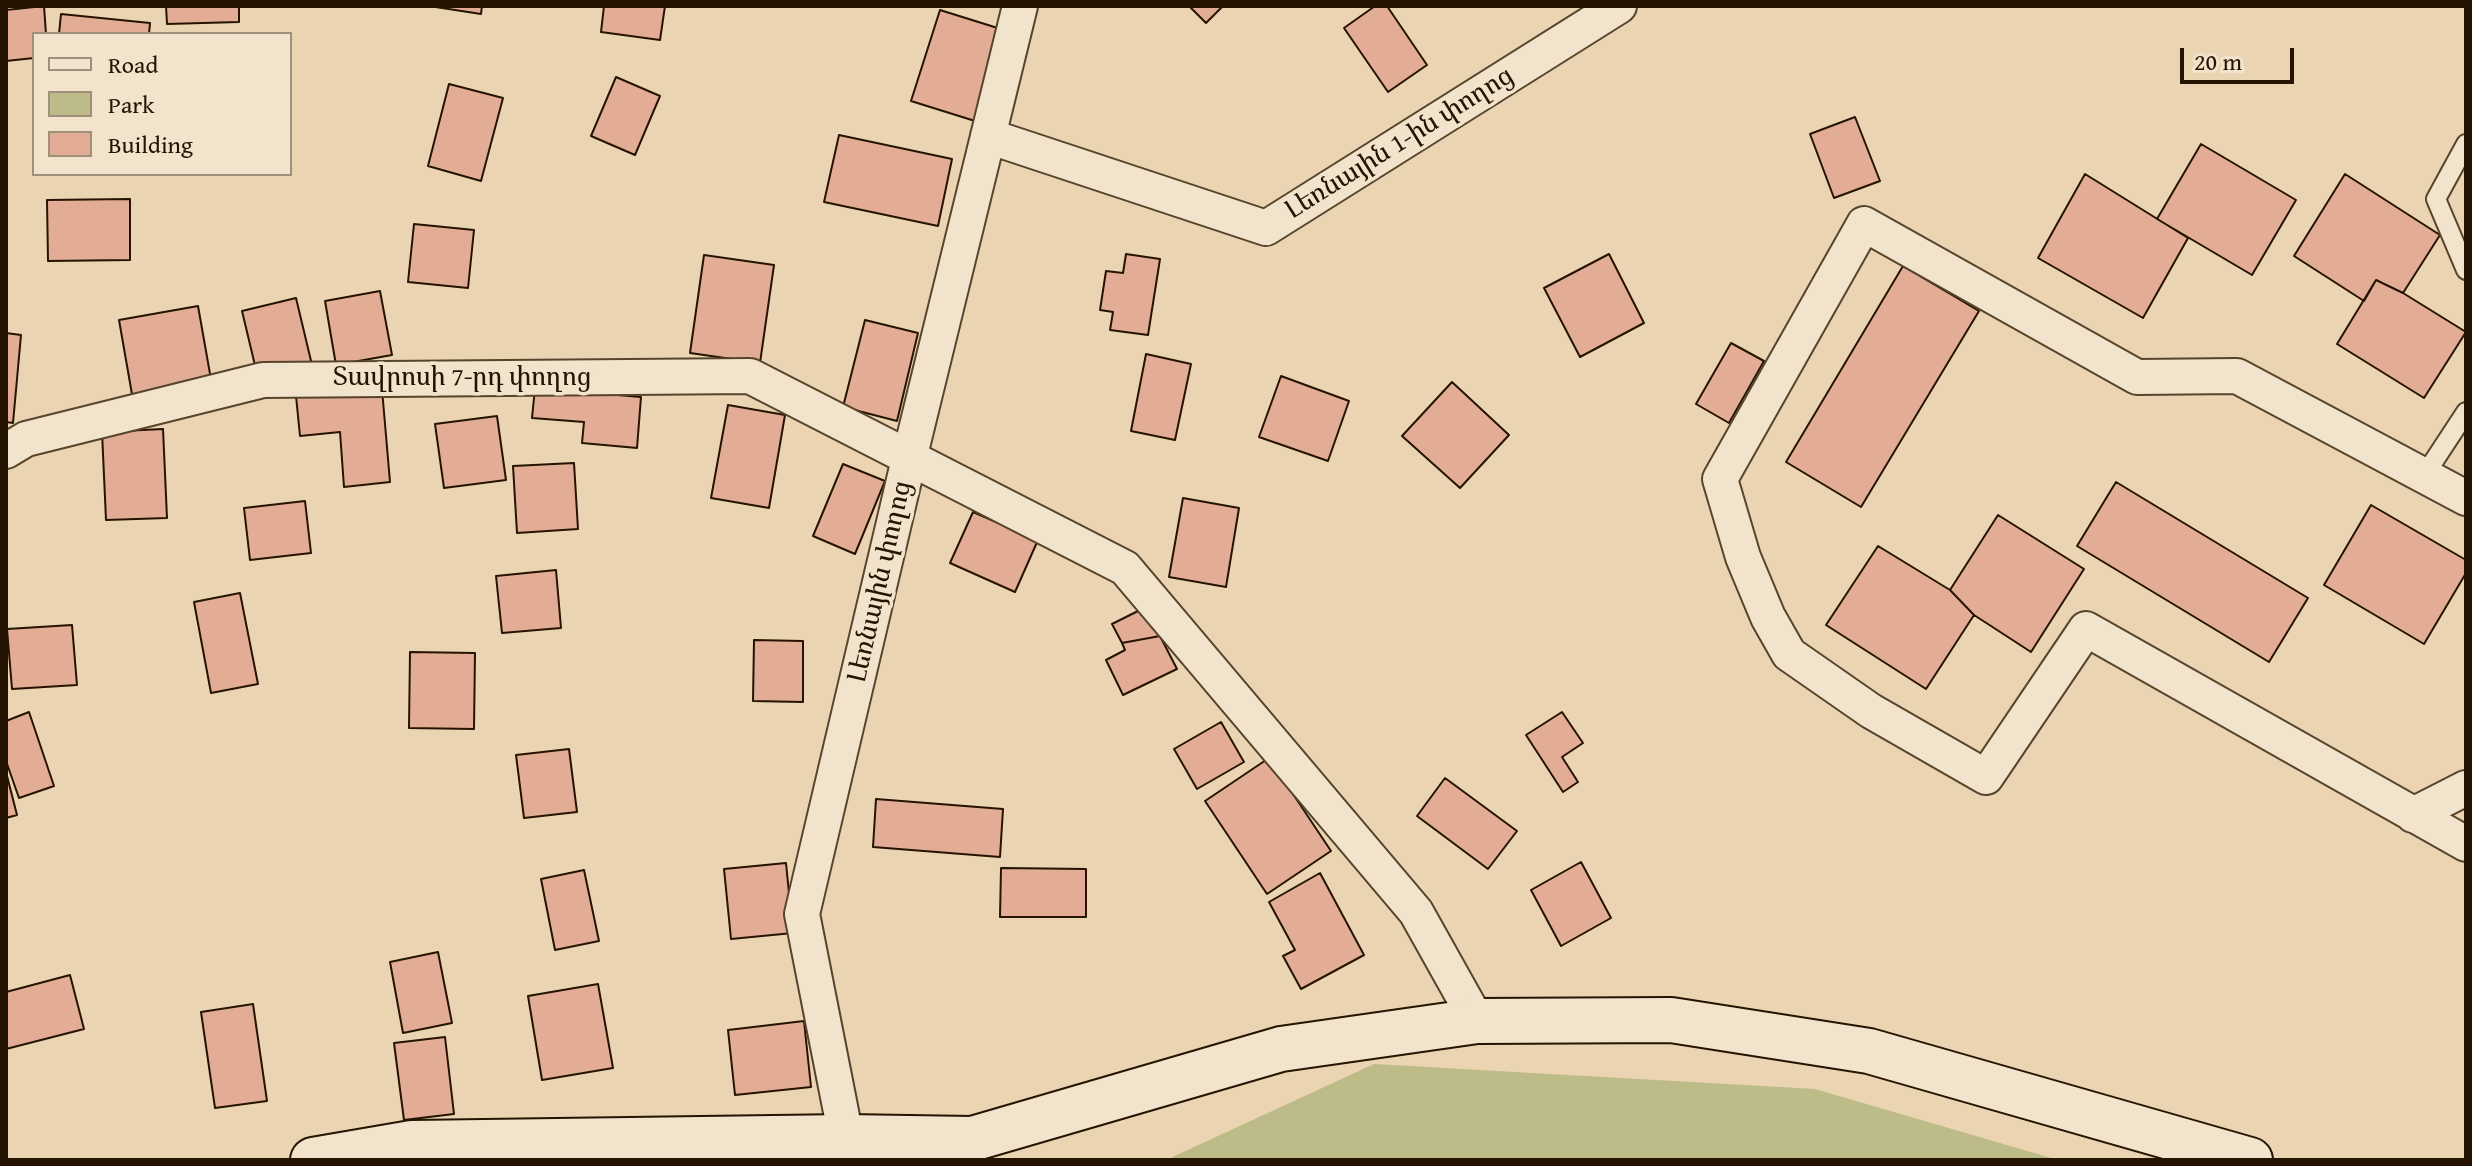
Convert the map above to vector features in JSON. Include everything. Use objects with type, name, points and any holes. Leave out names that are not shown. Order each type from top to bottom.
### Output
[{"type":"street","name":"Լեռնային փողոց","points":[[844,1148],[802,914],[1020,6]]},
{"type":"street","name":"Լեռնային 1-ին փողոց","points":[[988,136],[1266,228],[1619,6]]},
{"type":"street","points":[[2466,498],[2237,376],[2137,377],[1864,224],[1720,479],[1743,557],[1768,617],[1789,654],[1871,711],[1986,777],[2086,629],[2466,844]]},
{"type":"street","name":"Տավրոսի 7-րդ փողոց","points":[[6,451],[26,439],[263,380],[750,376],[1125,568],[1416,912],[1477,1021]]},
{"type":"street","points":[[2413,815],[2466,788]]},
{"type":"street","points":[[313,1160],[412,1143],[971,1149],[1281,1049],[1477,1021],[1671,1020],[1869,1051],[2250,1160]]},
{"type":"lane","points":[[2466,144],[2436,199],[2466,270]]},
{"type":"lane","points":[[2424,476],[2466,412]]},
{"type":"green space","points":[[1374,1064],[1815,1089],[2058,1160],[1166,1160]]},
{"type":"building","points":[[44,6],[46,32],[32,32],[32,58],[6,61],[6,10]]},
{"type":"building","points":[[166,6],[239,6],[239,22],[167,24]]},
{"type":"building","points":[[429,6],[482,6],[481,14]]},
{"type":"building","points":[[604,6],[665,6],[660,40],[601,32]]},
{"type":"building","points":[[1189,6],[1223,6],[1206,23]]},
{"type":"building","points":[[1375,6],[1387,6],[1427,65],[1388,92],[1344,28]]},
{"type":"building","points":[[940,10],[1004,30],[975,121],[911,101]]},
{"type":"building","points":[[61,14],[150,23],[149,32],[59,32]]},
{"type":"building","points":[[616,77],[660,96],[635,155],[591,136]]},
{"type":"building","points":[[449,84],[503,98],[481,181],[428,166]]},
{"type":"building","points":[[1855,117],[1880,181],[1834,198],[1810,134]]},
{"type":"building","points":[[839,135],[952,159],[938,226],[824,202]]},
{"type":"building","points":[[2201,144],[2296,200],[2252,275],[2157,219]]},
{"type":"building","points":[[2085,174],[2188,238],[2143,318],[2038,258]]},
{"type":"building","points":[[2345,174],[2440,235],[2403,293],[2376,280],[2364,301],[2294,256]]},
{"type":"building","points":[[130,199],[130,260],[48,261],[47,200]]},
{"type":"building","points":[[414,224],[474,230],[468,288],[408,282]]},
{"type":"building","points":[[1126,254],[1160,259],[1148,335],[1110,330],[1113,312],[1100,310],[1106,271],[1123,273]]},
{"type":"building","points":[[1609,254],[1644,323],[1580,357],[1544,288]]},
{"type":"building","points":[[704,255],[774,265],[760,363],[690,353]]},
{"type":"building","points":[[1903,266],[1979,311],[1861,507],[1786,462]]},
{"type":"building","points":[[2376,280],[2466,332],[2424,398],[2337,344]]},
{"type":"building","points":[[380,291],[392,355],[336,365],[325,301]]},
{"type":"building","points":[[296,298],[312,365],[258,378],[242,311]]},
{"type":"building","points":[[198,306],[212,385],[133,400],[119,320]]},
{"type":"building","points":[[865,320],[918,333],[897,421],[843,407]]},
{"type":"building","points":[[6,333],[21,335],[13,423],[6,422]]},
{"type":"building","points":[[1731,343],[1764,361],[1729,423],[1696,404]]},
{"type":"building","points":[[1146,354],[1191,364],[1175,440],[1131,431]]},
{"type":"building","points":[[1281,376],[1349,401],[1328,461],[1259,437]]},
{"type":"building","points":[[1452,382],[1509,435],[1460,488],[1402,436]]},
{"type":"building","points":[[535,388],[641,397],[637,448],[582,443],[584,422],[532,418]]},
{"type":"building","points":[[382,389],[390,482],[344,487],[340,432],[300,436],[296,396]]},
{"type":"building","points":[[728,405],[785,415],[769,508],[711,498]]},
{"type":"building","points":[[497,416],[506,480],[444,488],[435,424]]},
{"type":"building","points":[[163,429],[167,518],[106,520],[102,432]]},
{"type":"building","points":[[574,463],[578,529],[517,533],[513,466]]},
{"type":"building","points":[[843,464],[885,481],[855,554],[813,536]]},
{"type":"building","points":[[2116,482],[2308,598],[2269,662],[2077,546]]},
{"type":"building","points":[[1183,498],[1239,508],[1226,587],[1169,577]]},
{"type":"building","points":[[305,501],[311,553],[250,560],[244,508]]},
{"type":"building","points":[[2371,505],[2466,560],[2466,573],[2424,644],[2324,585]]},
{"type":"building","points":[[973,512],[1038,540],[1015,592],[950,563]]},
{"type":"building","points":[[1998,515],[2084,569],[2031,652],[1974,615],[1950,590]]},
{"type":"building","points":[[1878,546],[1950,590],[1974,615],[1926,689],[1826,625]]},
{"type":"building","points":[[556,570],[561,628],[502,633],[496,576]]},
{"type":"building","points":[[240,593],[258,684],[211,693],[194,602]]},
{"type":"building","points":[[1146,607],[1160,636],[1122,643],[1112,624]]},
{"type":"building","points":[[72,625],[77,685],[12,689],[7,629]]},
{"type":"building","points":[[1160,636],[1177,669],[1123,695],[1106,660],[1125,650],[1122,643]]},
{"type":"building","points":[[754,640],[803,641],[803,702],[753,701]]},
{"type":"building","points":[[410,652],[475,653],[474,729],[409,728]]},
{"type":"building","points":[[29,712],[54,786],[19,798],[6,761],[6,721]]},
{"type":"building","points":[[1562,712],[1583,743],[1562,757],[1578,782],[1563,792],[1526,735]]},
{"type":"building","points":[[1221,722],[1244,762],[1197,789],[1174,749]]},
{"type":"building","points":[[569,749],[577,812],[524,818],[516,755]]},
{"type":"building","points":[[1269,758],[1331,851],[1267,894],[1205,801]]},
{"type":"building","points":[[6,772],[17,815],[6,818]]},
{"type":"building","points":[[1445,778],[1517,831],[1488,869],[1417,816]]},
{"type":"building","points":[[876,799],[1003,809],[1000,857],[873,847]]},
{"type":"building","points":[[1581,862],[1611,918],[1561,946],[1531,890]]},
{"type":"building","points":[[786,863],[793,933],[731,939],[724,869]]},
{"type":"building","points":[[1001,868],[1086,869],[1086,917],[1000,917]]},
{"type":"building","points":[[584,870],[599,941],[555,950],[541,879]]},
{"type":"building","points":[[1320,873],[1364,955],[1301,989],[1283,956],[1295,950],[1269,902]]},
{"type":"building","points":[[438,952],[452,1023],[403,1033],[390,962]]},
{"type":"building","points":[[70,975],[84,1029],[6,1049],[6,992]]},
{"type":"building","points":[[598,984],[613,1068],[542,1080],[528,996]]},
{"type":"building","points":[[253,1004],[267,1101],[215,1108],[201,1012]]},
{"type":"building","points":[[804,1021],[811,1087],[735,1095],[728,1030]]},
{"type":"building","points":[[445,1037],[454,1114],[404,1120],[394,1043]]}]
